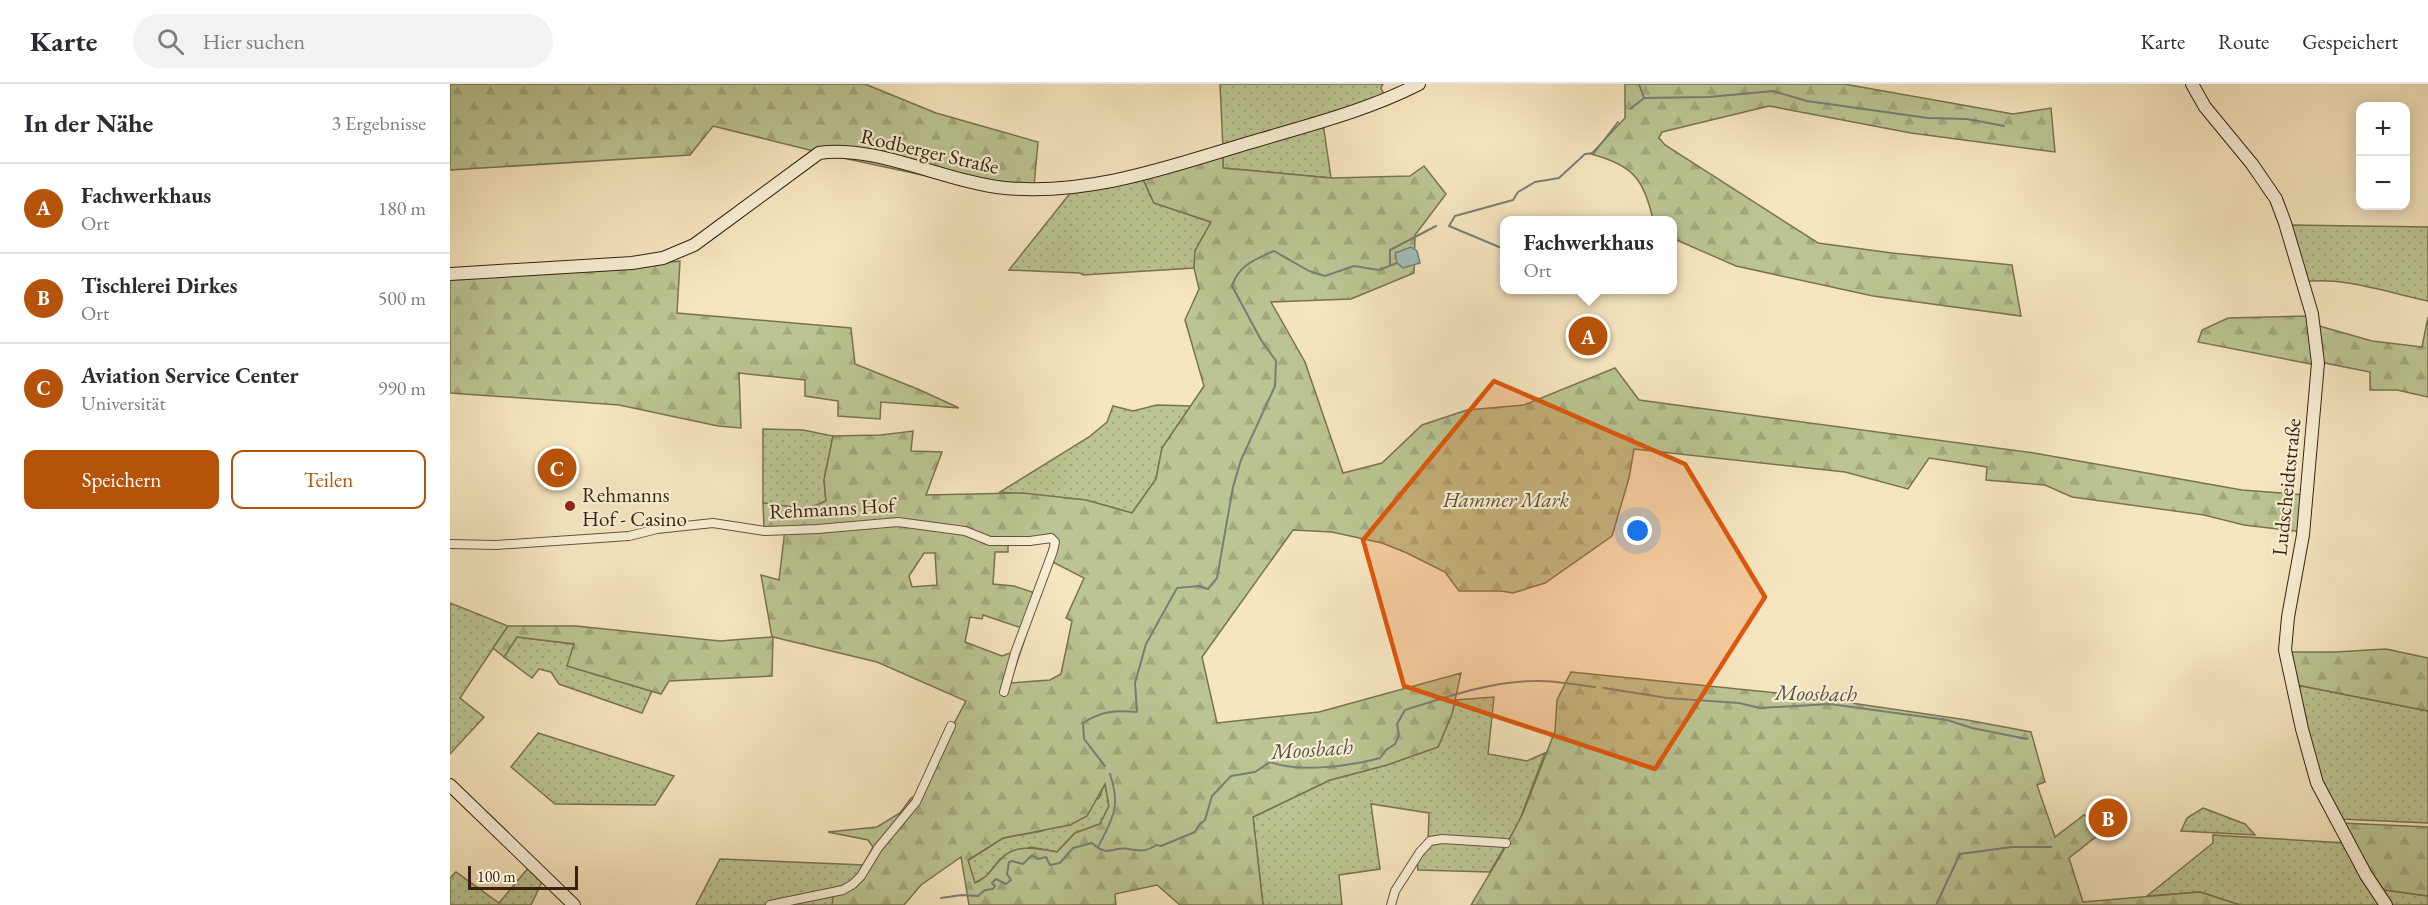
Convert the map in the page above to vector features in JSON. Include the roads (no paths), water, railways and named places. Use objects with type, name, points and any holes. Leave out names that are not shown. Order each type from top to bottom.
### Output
[{"type":"street","name":"Rodberger Straße","points":[[450,274],[632,263],[663,258],[694,245],[819,153],[839,150],[863,154],[957,179],[1003,188],[1046,190],[1084,186],[1133,178],[1338,117],[1386,100],[1419,84]]},
{"type":"street","name":"Ludscheidtstraße","points":[[2192,84],[2205,106],[2252,164],[2276,199],[2312,314],[2318,363],[2303,535],[2285,650],[2299,718],[2317,783],[2366,875],[2386,905]]},
{"type":"street","name":"Rehmanns Hof","points":[[450,544],[496,545],[607,537],[713,523],[765,531],[898,522],[965,531],[990,541],[1030,541],[1050,538],[1055,542],[1053,550],[1015,653],[1004,692]]},
{"type":"street","points":[[770,905],[843,890],[853,884],[861,876],[878,848],[916,802],[951,726]]},
{"type":"street","points":[[450,785],[574,905]]},
{"type":"street","points":[[1391,905],[1395,891],[1420,852],[1430,841],[1442,839],[1506,843]]},
{"type":"water","points":[[1411,247],[1417,251],[1420,263],[1403,268],[1397,263],[1395,253]]},
{"type":"waterway","points":[[1639,84],[1644,98]]},
{"type":"waterway","points":[[1630,109],[1644,98],[1709,97],[1773,91],[1807,101],[1928,118],[1967,119],[2004,126]]},
{"type":"waterway","points":[[1500,247],[1449,226],[1455,216],[1513,200],[1518,192],[1535,182],[1559,178],[1585,154],[1594,153],[1618,122]]},
{"type":"waterway","points":[[1390,265],[1390,250],[1436,226]]},
{"type":"waterway","points":[[1105,766],[1084,739],[1083,723],[1109,712],[1137,712],[1135,683],[1146,644],[1177,588],[1199,586],[1208,589],[1217,578],[1233,487],[1241,460],[1275,386],[1276,361],[1261,340],[1232,286],[1235,279],[1248,264],[1274,251],[1309,271],[1325,276],[1354,266],[1379,270],[1397,263]]},
{"type":"waterway","name":"Moosbach","points":[[941,898],[962,895],[978,896],[985,890],[993,889],[995,886],[992,883],[996,879],[1006,884],[1011,880],[1007,874],[1009,862],[1023,864],[1032,855],[1038,859],[1046,857],[1050,865],[1060,863],[1073,848],[1092,843],[1106,851],[1123,848],[1143,850],[1156,845],[1161,846],[1195,832],[1205,820],[1212,796],[1231,776],[1255,772],[1270,762],[1310,768],[1355,764],[1380,758],[1395,744],[1399,735],[1397,724],[1405,710],[1502,684],[1550,681],[1595,687]]},
{"type":"waterway","name":"Moosbach","points":[[1604,688],[1667,698],[1739,703],[1760,708],[1830,704],[1947,720],[1972,728],[2027,739]]},
{"type":"waterway","points":[[1098,847],[1114,812],[1115,795],[1110,774]]},
{"type":"waterway","points":[[1936,905],[1960,854],[2012,847],[2051,847]]},
{"type":"place","name":"Fachwerkhaus","points":[[1588,336]]},
{"type":"place","name":"Aviation Service Center","points":[[557,468]]},
{"type":"place","name":"Rehmanns Hof - Casino","points":[[570,506]]},
{"type":"place","name":"Tischlerei Dirkes","points":[[2108,818]]},
{"type":"park label","name":"Hammer Mark","points":[[1506,499]]}]
